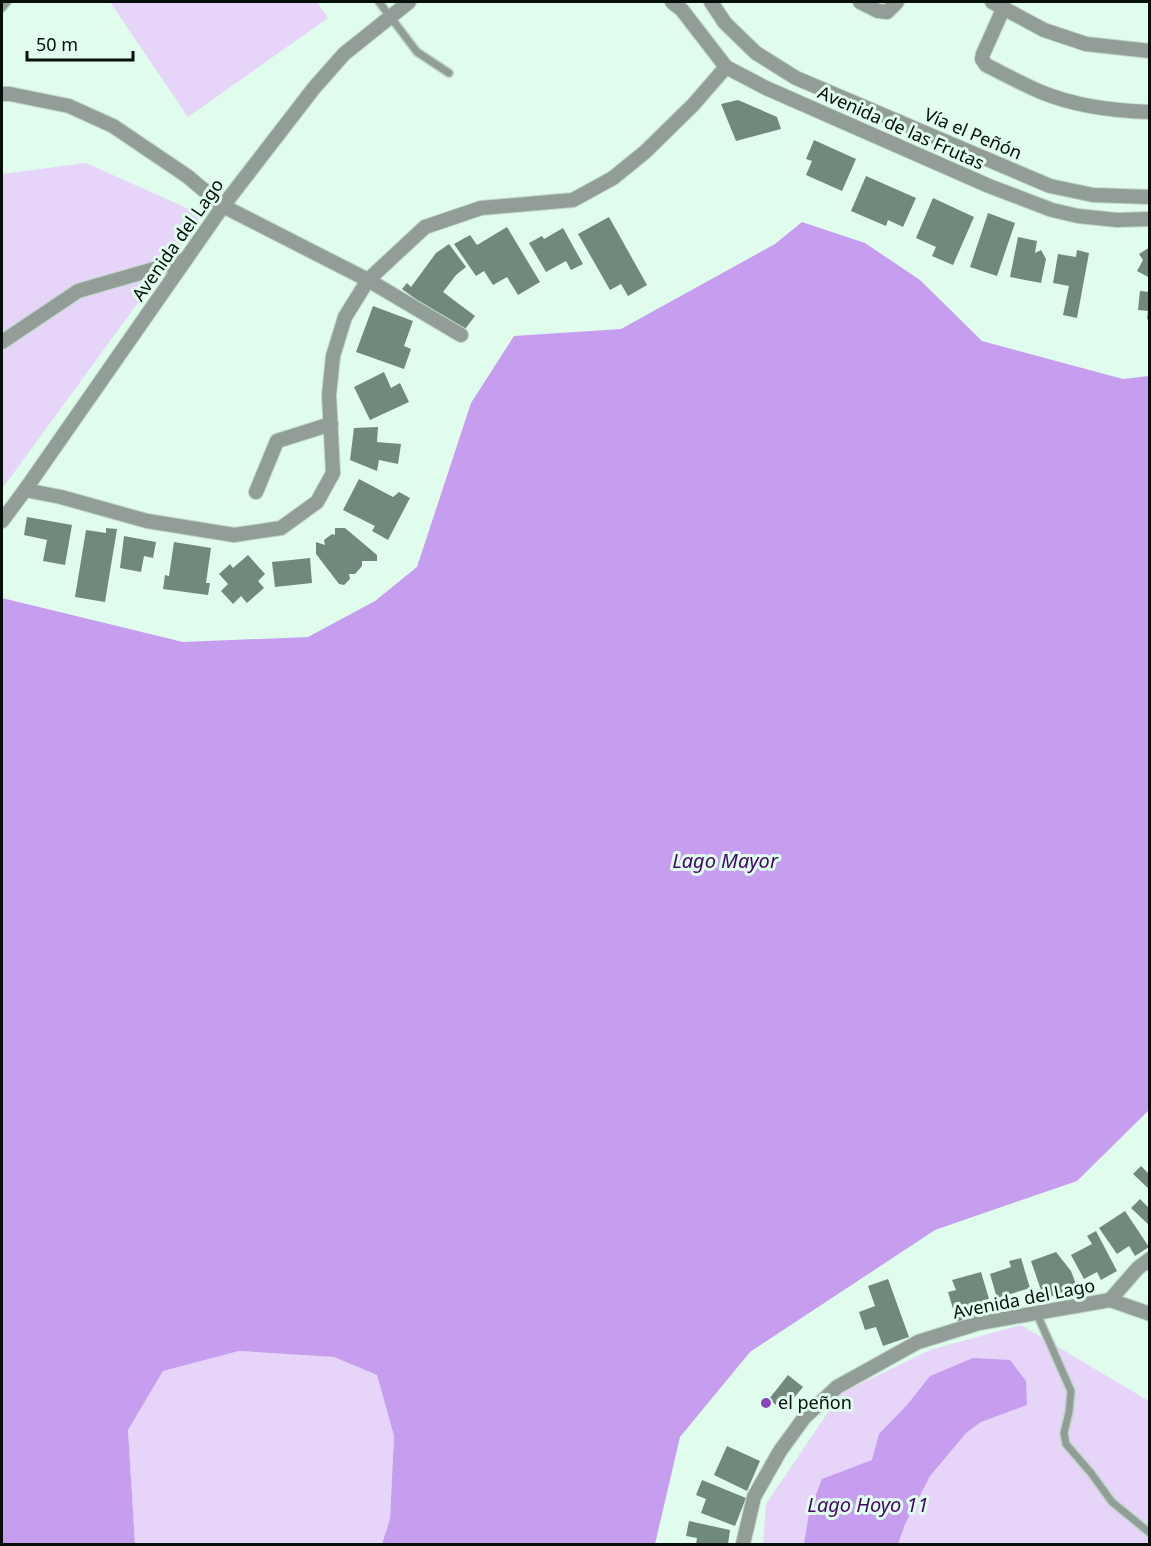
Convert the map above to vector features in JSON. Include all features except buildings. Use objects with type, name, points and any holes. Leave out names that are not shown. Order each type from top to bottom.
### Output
[{"type":"street","name":"Avenida del Lago","points":[[2,521],[223,206],[314,88],[344,54],[409,2]]},
{"type":"street","name":"Avenida de las Frutas","points":[[672,2],[682,10],[726,67],[766,88],[989,186],[1052,210],[1107,219],[1149,219]]},
{"type":"street","name":"Vía el Peñón","points":[[711,2],[725,23],[756,53],[795,78],[1050,186],[1093,195],[1149,197]]},
{"type":"street","points":[[860,2],[878,11],[887,12],[897,2]]},
{"type":"street","points":[[1149,51],[1086,44],[1044,30],[998,4],[982,59],[986,65],[1040,92],[1077,104],[1120,111],[1149,112]]},
{"type":"street","points":[[25,490],[61,497],[147,521],[234,535],[280,528],[317,502],[333,473],[329,395],[333,356],[345,317],[368,280],[425,226],[482,208],[573,200],[614,178],[693,105],[726,67]]},
{"type":"street","points":[[2,94],[69,106],[113,126],[187,176],[223,206],[368,280],[461,335]]},
{"type":"street","points":[[2,342],[78,291],[185,260]]},
{"type":"street","points":[[256,492],[277,441],[331,424]]},
{"type":"street","name":"Avenida del Lago","points":[[743,1545],[754,1497],[780,1450],[804,1418],[837,1387],[918,1342],[979,1323],[1110,1300],[1149,1259]]},
{"type":"street","points":[[1110,1300],[1149,1314]]},
{"type":"lane","points":[[2,8],[7,2]]},
{"type":"lane","points":[[379,2],[417,52],[449,73]]},
{"type":"lane","points":[[1037,1314],[1071,1391],[1064,1433],[1066,1443],[1112,1502],[1149,1533]]},
{"type":"shaded area","points":[[110,2],[317,2],[328,18],[188,117]]},
{"type":"shaded area","points":[[86,163],[202,215],[2,489],[2,174]]},
{"type":"shaded area","points":[[1021,1325],[1149,1401],[1149,1544],[763,1544],[766,1504],[841,1393],[930,1350]]},
{"type":"shaded area","points":[[239,1351],[334,1357],[377,1375],[394,1436],[390,1519],[382,1544],[135,1544],[128,1430],[163,1371]]},
{"type":"water","name":"Lago Mayor","points":[[802,222],[865,243],[920,280],[982,341],[1123,379],[1149,376],[1149,1110],[1077,1181],[935,1230],[750,1352],[680,1437],[655,1544],[382,1544],[390,1519],[394,1436],[377,1375],[334,1357],[239,1351],[163,1371],[128,1430],[135,1544],[2,1544],[2,598],[183,642],[308,637],[375,601],[417,567],[471,403],[514,336],[621,329],[775,244]]},
{"type":"water","name":"Lago Hoyo 11","points":[[973,1358],[1010,1360],[1026,1381],[1027,1405],[981,1422],[966,1433],[930,1476],[905,1524],[898,1544],[804,1544],[809,1513],[822,1479],[872,1460],[879,1434],[907,1405],[930,1376]]},
{"type":"place","name":"el peñon","points":[[766,1403]]}]
